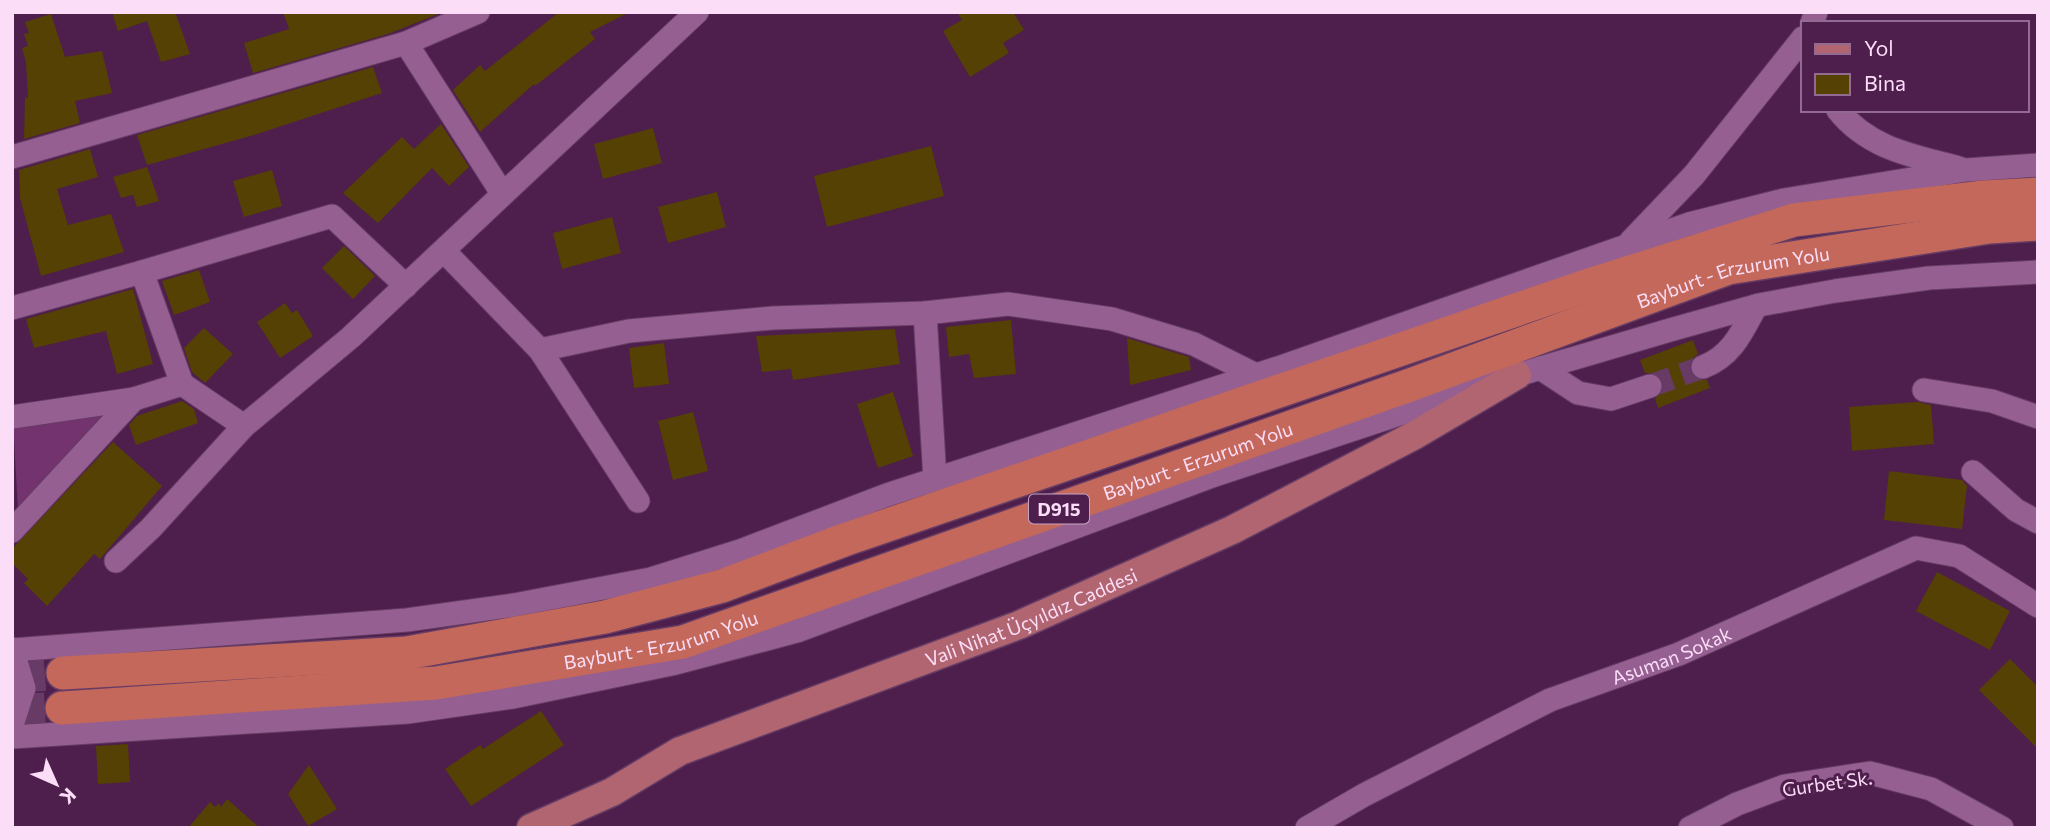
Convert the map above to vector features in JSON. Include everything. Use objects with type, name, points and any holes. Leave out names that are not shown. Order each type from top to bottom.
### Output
[{"type":"highway","name":"Bayburt - Erzurum Yolu","points":[[63,673],[407,653],[605,617],[722,586],[844,540],[1580,288],[1794,220],[1983,197],[2038,194]]},
{"type":"highway","name":"Bayburt - Erzurum Yolu","points":[[62,708],[436,683],[683,642],[1410,385],[1728,268],[1989,227],[2038,224]]},
{"type":"main road","name":"Vali Nihat Üçyıldız Caddesi","points":[[531,828],[612,792],[680,751],[1019,625],[1232,530],[1415,435],[1528,371]]},
{"type":"street","points":[[12,157],[406,43],[478,12]]},
{"type":"street","points":[[116,561],[151,528],[244,426],[351,337],[444,251],[676,20],[697,12]]},
{"type":"street","points":[[1626,246],[1695,176],[1801,41]]},
{"type":"street","points":[[406,43],[502,193]]},
{"type":"street","points":[[1840,112],[1855,128],[1884,148],[1966,170]]},
{"type":"street","points":[[12,725],[24,688],[12,649],[407,620],[651,579],[934,480],[1256,375],[1689,224],[1784,200],[1966,170],[2038,165]]},
{"type":"street","points":[[12,308],[332,216],[406,286]]},
{"type":"street","points":[[444,251],[540,350],[638,501]]},
{"type":"street","points":[[142,272],[182,384],[244,426]]},
{"type":"street","points":[[12,737],[408,712],[513,697],[676,663],[797,631],[1212,476],[1528,371],[1756,306],[1929,278],[2038,272]]},
{"type":"street","points":[[2008,273],[2038,288]]},
{"type":"street","points":[[540,350],[629,331],[772,318],[925,313],[1008,304],[1112,319],[1194,344],[1256,375]]},
{"type":"street","points":[[1703,367],[1715,362],[1735,345],[1756,306]]},
{"type":"street","points":[[925,313],[934,480]]},
{"type":"street","points":[[1528,371],[1578,393],[1611,400],[1650,386]]},
{"type":"street","points":[[12,417],[134,399],[182,384]]},
{"type":"street","points":[[1924,390],[1992,401],[2038,417]]},
{"type":"street","points":[[12,531],[134,399]]},
{"type":"street","points":[[1973,472],[2016,510],[2038,522]]},
{"type":"street","name":"Asuman Sokak","points":[[1307,828],[1364,795],[1549,700],[1679,654],[1916,548],[1959,555],[2038,606]]},
{"type":"street","name":"Gurbet Sk.","points":[[1690,828],[1737,804],[1784,786],[1870,773],[1931,789],[2002,828]]},
{"type":"shaded area","points":[[104,414],[18,510],[13,421]]},
{"type":"building","points":[[112,12],[175,12],[190,54],[161,62],[147,21],[118,31]]},
{"type":"building","points":[[283,12],[441,13],[388,34],[253,73],[244,43],[289,29]]},
{"type":"building","points":[[559,12],[630,12],[590,32],[595,39],[535,86],[534,84],[480,132],[453,90],[480,65],[485,71]]},
{"type":"building","points":[[957,12],[1013,12],[1024,30],[1003,43],[1009,53],[970,77],[943,31],[962,20]]},
{"type":"building","points":[[51,14],[65,57],[102,51],[112,93],[75,101],[80,123],[24,139],[25,98],[28,97],[26,63],[22,48],[28,46],[24,34],[29,33],[25,22]]},
{"type":"building","points":[[373,67],[382,93],[254,135],[147,165],[137,135]]},
{"type":"building","points":[[441,124],[469,167],[449,186],[432,168],[378,223],[343,193],[402,137],[414,149]]},
{"type":"building","points":[[653,128],[662,163],[603,179],[594,144]]},
{"type":"building","points":[[931,146],[944,196],[827,227],[814,176]]},
{"type":"building","points":[[90,149],[98,177],[57,189],[68,225],[111,214],[124,252],[41,276],[20,198],[19,170]]},
{"type":"building","points":[[147,167],[159,201],[137,207],[133,195],[121,198],[113,177]]},
{"type":"building","points":[[272,170],[282,206],[244,217],[233,181]]},
{"type":"building","points":[[717,192],[726,227],[668,243],[658,207]]},
{"type":"building","points":[[612,217],[621,253],[562,269],[553,233]]},
{"type":"building","points":[[344,246],[375,276],[353,299],[322,268]]},
{"type":"building","points":[[199,270],[210,302],[174,315],[162,281]]},
{"type":"building","points":[[133,289],[153,364],[117,374],[106,331],[34,348],[26,319]]},
{"type":"building","points":[[285,303],[292,313],[297,310],[313,336],[280,358],[257,322]]},
{"type":"building","points":[[1011,320],[1016,374],[974,378],[969,354],[949,357],[946,327]]},
{"type":"building","points":[[204,328],[233,354],[205,383],[192,372],[184,348]]},
{"type":"building","points":[[895,329],[900,364],[793,380],[791,369],[762,372],[756,336]]},
{"type":"building","points":[[1127,338],[1189,357],[1191,370],[1130,385]]},
{"type":"building","points":[[1693,340],[1698,354],[1691,360],[1690,372],[1696,379],[1707,380],[1710,388],[1658,408],[1655,399],[1663,389],[1663,381],[1653,373],[1645,373],[1640,360]]},
{"type":"building","points":[[664,343],[669,384],[634,388],[629,348]]},
{"type":"building","points":[[893,392],[913,456],[878,468],[857,404]]},
{"type":"building","points":[[182,401],[194,409],[198,423],[136,445],[129,425],[137,416]]},
{"type":"building","points":[[1917,402],[1931,405],[1934,444],[1852,451],[1849,407]]},
{"type":"building","points":[[693,412],[708,471],[673,480],[658,421]]},
{"type":"building","points":[[113,442],[162,486],[100,559],[94,554],[47,606],[24,583],[28,579],[12,563],[12,549]]},
{"type":"building","points":[[1889,471],[1962,480],[1967,486],[1962,529],[1884,520]]},
{"type":"building","points":[[1937,572],[2010,611],[1990,650],[1916,611]]},
{"type":"building","points":[[2010,659],[2038,687],[2038,749],[1979,690]]},
{"type":"building","points":[[541,711],[564,745],[471,806],[445,769],[480,745],[483,749]]},
{"type":"building","points":[[128,744],[130,782],[98,784],[96,746]]},
{"type":"building","points":[[309,765],[337,809],[308,826],[288,794]]},
{"type":"building","points":[[227,799],[260,828],[188,828],[210,802],[215,807],[219,803],[221,807]]},
{"type":"tunnel","points":[[1650,386],[1703,367]]},
{"type":"tunnel","points":[[12,677],[63,673]]},
{"type":"tunnel","points":[[12,711],[62,708]]}]
